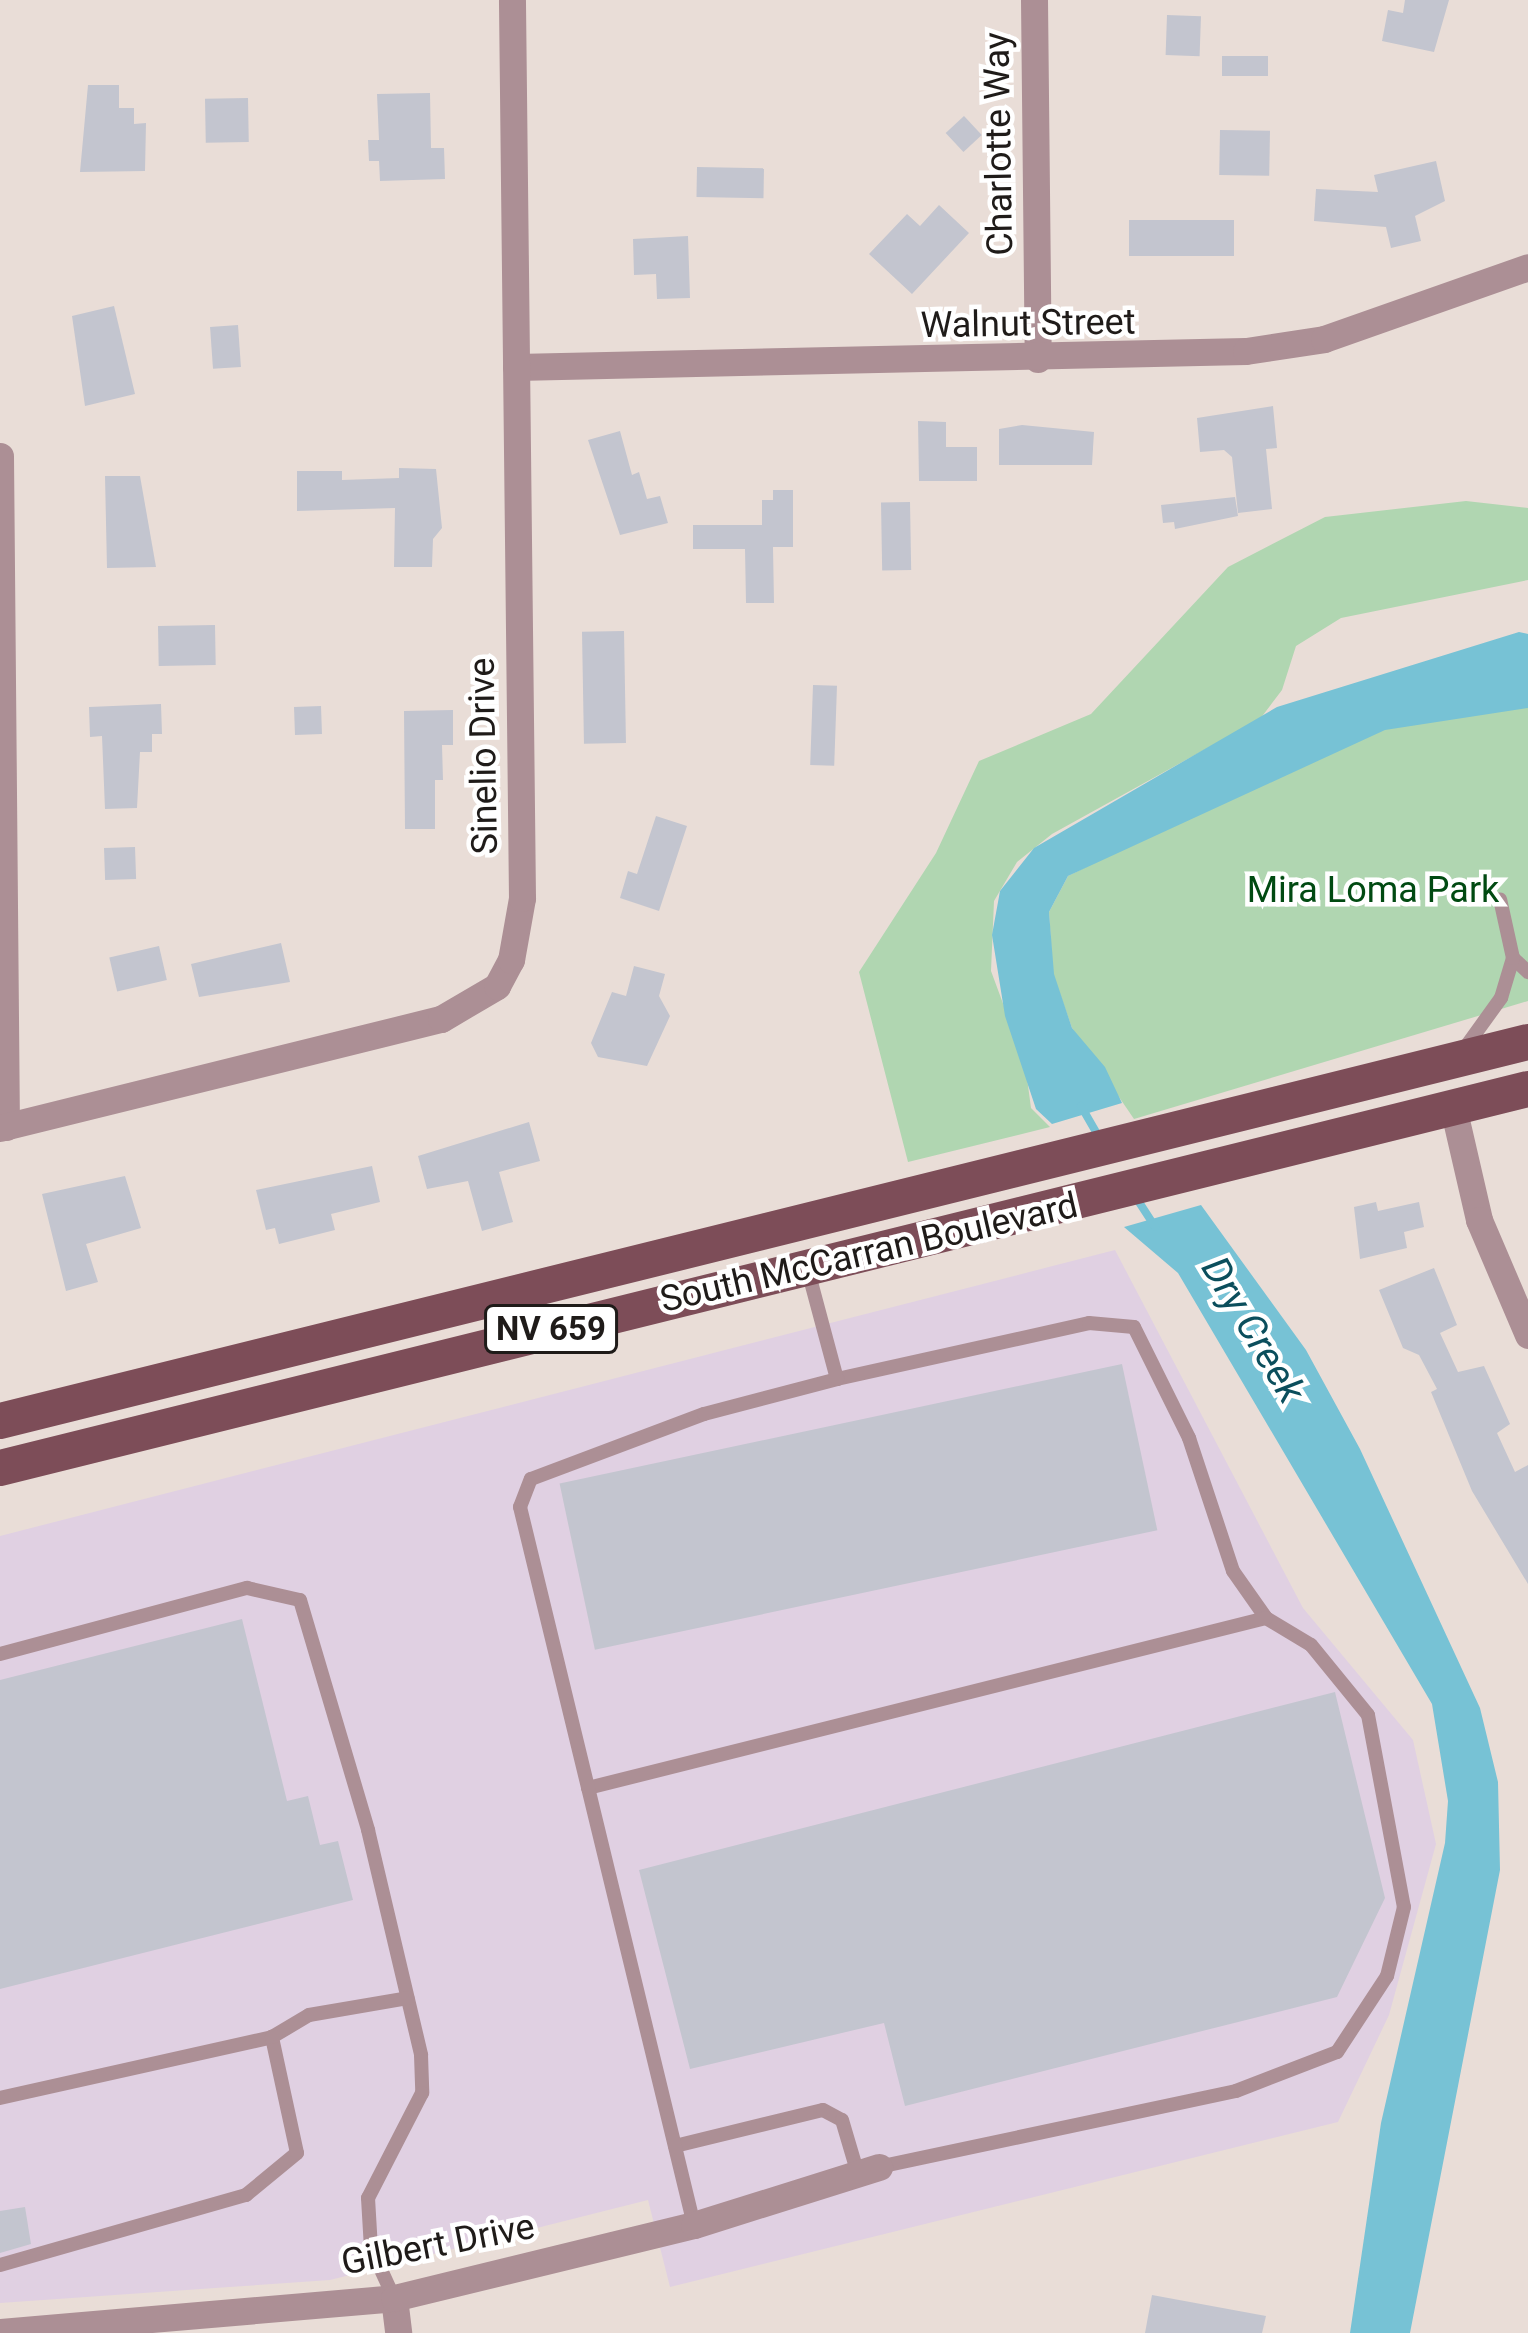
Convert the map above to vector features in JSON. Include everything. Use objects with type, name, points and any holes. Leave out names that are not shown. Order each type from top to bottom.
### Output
[{"type":"main road","name":"South McCarran Boulevard","points":[[0,1421],[1074,1160],[1528,1042]]},
{"type":"main road","name":"South McCarran Boulevard","points":[[0,1468],[806,1264],[1105,1199],[1528,1089]]},
{"type":"street","name":"Sinelio Drive","points":[[3,1128],[442,1019],[497,986],[519,934],[522,898],[512,0]]},
{"type":"street","name":"Charlotte Way","points":[[1034,0],[1038,359]]},
{"type":"street","name":"Walnut Street","points":[[516,367],[1170,358],[1324,339],[1528,267]]},
{"type":"street","points":[[0,456],[3,1128]]},
{"type":"street","points":[[1453,1107],[1479,1220],[1526,1328]]},
{"type":"street","name":"Gilbert Drive","points":[[0,2332],[394,2298],[694,2225],[869,2170]]},
{"type":"street","points":[[394,2298],[398,2333]]},
{"type":"lane","points":[[1455,1060],[1501,998],[1513,958],[1500,898]]},
{"type":"lane","points":[[1513,958],[1528,972]]},
{"type":"lane","points":[[806,1264],[837,1378]]},
{"type":"lane","points":[[675,2146],[823,2110],[842,2120],[869,2170],[1235,2091],[1337,2052],[1387,1976],[1404,1907],[1368,1715],[1311,1645],[1266,1618],[1233,1571],[1189,1438],[1134,1327],[1089,1323],[837,1378],[704,1414],[531,1479],[520,1507],[694,2225]]},
{"type":"lane","points":[[0,1654],[247,1588],[299,1600],[408,1998],[422,2093],[368,2198],[370,2248],[394,2298]]},
{"type":"lane","points":[[588,1788],[1266,1618]]},
{"type":"lane","points":[[0,2098],[272,2037],[309,2015],[408,1998]]},
{"type":"lane","points":[[0,2265],[246,2195],[297,2153],[272,2037]]},
{"type":"shaded area","points":[[1115,1250],[1303,1608],[1413,1740],[1436,1844],[1389,2015],[1338,2122],[670,2287],[648,2200],[330,2280],[0,2303],[0,1536]]},
{"type":"green space","points":[[1466,501],[1528,508],[1528,580],[1341,618],[1296,646],[1282,690],[1260,719],[1052,834],[1017,862],[994,901],[991,971],[1025,1063],[1031,1108],[1050,1127],[908,1162],[859,972],[936,853],[979,761],[1091,714],[1228,567],[1325,517]]},
{"type":"green space","name":"Mira Loma Park","points":[[1528,690],[1528,1001],[1134,1119],[1072,1028],[1053,974],[1049,912],[1068,876],[1364,728]]},
{"type":"water","points":[[1519,632],[1528,634],[1528,708],[1385,730],[1068,876],[1049,912],[1054,974],[1072,1028],[1105,1067],[1122,1103],[1052,1124],[1036,1109],[1005,1016],[992,935],[1000,891],[1034,848],[1277,707]]},
{"type":"water","points":[[1201,1205],[1306,1350],[1360,1449],[1480,1708],[1498,1782],[1500,1870],[1410,2333],[1350,2333],[1381,2123],[1445,1843],[1448,1801],[1432,1704],[1178,1273],[1124,1227]]},
{"type":"building","points":[[1405,0],[1449,0],[1434,52],[1382,41],[1388,10],[1403,13]]},
{"type":"building","points":[[1167,15],[1201,16],[1200,56],[1166,55]]},
{"type":"building","points":[[1222,56],[1268,56],[1268,76],[1222,76]]},
{"type":"building","points":[[88,85],[119,85],[119,108],[134,108],[134,124],[146,123],[145,171],[80,172]]},
{"type":"building","points":[[430,93],[431,148],[444,148],[445,179],[380,181],[379,161],[369,161],[368,140],[379,140],[377,94]]},
{"type":"building","points":[[248,98],[249,142],[206,143],[205,99]]},
{"type":"building","points":[[964,116],[982,135],[963,152],[946,133]]},
{"type":"building","points":[[1220,130],[1270,131],[1269,176],[1219,175]]},
{"type":"building","points":[[1436,161],[1445,201],[1415,216],[1421,241],[1391,248],[1386,227],[1314,221],[1316,189],[1378,192],[1374,175]]},
{"type":"building","points":[[697,167],[764,168],[763,198],[696,197]]},
{"type":"building","points":[[939,205],[969,233],[912,294],[869,254],[907,214],[920,226]]},
{"type":"building","points":[[1129,220],[1234,220],[1234,256],[1129,256]]},
{"type":"building","points":[[688,236],[690,298],[657,299],[656,274],[634,275],[633,239]]},
{"type":"building","points":[[114,306],[135,394],[85,406],[72,316]]},
{"type":"building","points":[[238,325],[241,367],[213,369],[210,327]]},
{"type":"building","points":[[1273,406],[1277,448],[1266,449],[1272,509],[1238,513],[1232,457],[1224,450],[1200,452],[1197,418]]},
{"type":"building","points":[[918,421],[946,422],[946,447],[977,447],[977,481],[919,481]]},
{"type":"building","points":[[1022,425],[1094,432],[1092,465],[999,465],[999,429]]},
{"type":"building","points":[[620,431],[632,475],[639,472],[647,499],[660,496],[668,523],[620,535],[588,440]]},
{"type":"building","points":[[399,468],[436,469],[442,528],[433,539],[432,567],[394,567],[395,508],[297,511],[297,471],[342,471],[342,480],[399,478]]},
{"type":"building","points":[[105,476],[140,476],[156,567],[107,568]]},
{"type":"building","points":[[773,490],[793,490],[793,547],[773,547],[774,603],[746,603],[745,549],[693,549],[693,525],[762,525],[762,500],[773,500]]},
{"type":"building","points":[[1235,497],[1238,516],[1175,529],[1174,522],[1163,523],[1161,505]]},
{"type":"building","points":[[910,502],[911,570],[882,570],[881,503]]},
{"type":"building","points":[[215,625],[216,665],[159,666],[158,626]]},
{"type":"building","points":[[624,631],[626,743],[584,744],[582,632]]},
{"type":"building","points":[[813,685],[837,686],[834,766],[810,765]]},
{"type":"building","points":[[161,704],[162,734],[152,734],[152,752],[140,752],[137,808],[105,809],[102,736],[90,737],[89,707]]},
{"type":"building","points":[[321,706],[322,734],[295,735],[294,707]]},
{"type":"building","points":[[453,710],[453,745],[442,745],[443,780],[435,780],[435,829],[405,829],[404,711]]},
{"type":"building","points":[[656,816],[687,826],[659,911],[620,898],[628,871],[637,874]]},
{"type":"building","points":[[135,847],[136,879],[105,880],[104,848]]},
{"type":"building","points":[[281,943],[290,982],[199,997],[191,964]]},
{"type":"building","points":[[159,946],[167,980],[117,992],[109,957]]},
{"type":"building","points":[[634,966],[665,974],[659,996],[670,1016],[647,1066],[598,1057],[591,1043],[612,992],[626,996]]},
{"type":"building","points":[[529,1122],[540,1161],[499,1172],[513,1222],[482,1231],[468,1181],[427,1189],[418,1156]]},
{"type":"building","points":[[372,1166],[380,1202],[331,1214],[335,1230],[279,1244],[275,1228],[266,1230],[256,1190]]},
{"type":"building","points":[[125,1176],[141,1228],[86,1244],[98,1282],[66,1291],[42,1194]]},
{"type":"building","points":[[1376,1202],[1378,1211],[1419,1202],[1424,1227],[1404,1232],[1407,1248],[1360,1259],[1354,1207]]},
{"type":"building","points":[[1434,1268],[1457,1325],[1440,1333],[1458,1372],[1484,1366],[1510,1424],[1497,1433],[1515,1472],[1528,1465],[1528,1584],[1472,1491],[1431,1392],[1437,1389],[1419,1355],[1403,1348],[1379,1290]]},
{"type":"building","points":[[1122,1364],[1157,1530],[595,1650],[560,1484]]},
{"type":"building","points":[[242,1619],[287,1801],[308,1796],[320,1845],[338,1841],[353,1900],[0,1989],[0,1680]]},
{"type":"building","points":[[1335,1692],[1385,1898],[1337,1997],[905,2106],[884,2023],[690,2069],[639,1870]]},
{"type":"building","points":[[25,2207],[31,2244],[0,2253],[0,2211]]},
{"type":"building","points":[[1152,2295],[1266,2316],[1262,2333],[1145,2333]]},
{"type":"waterway","name":"Dry Creek","points":[[1081,1106],[1098,1135]]},
{"type":"waterway","name":"Dry Creek","points":[[1137,1199],[1155,1227]]}]
